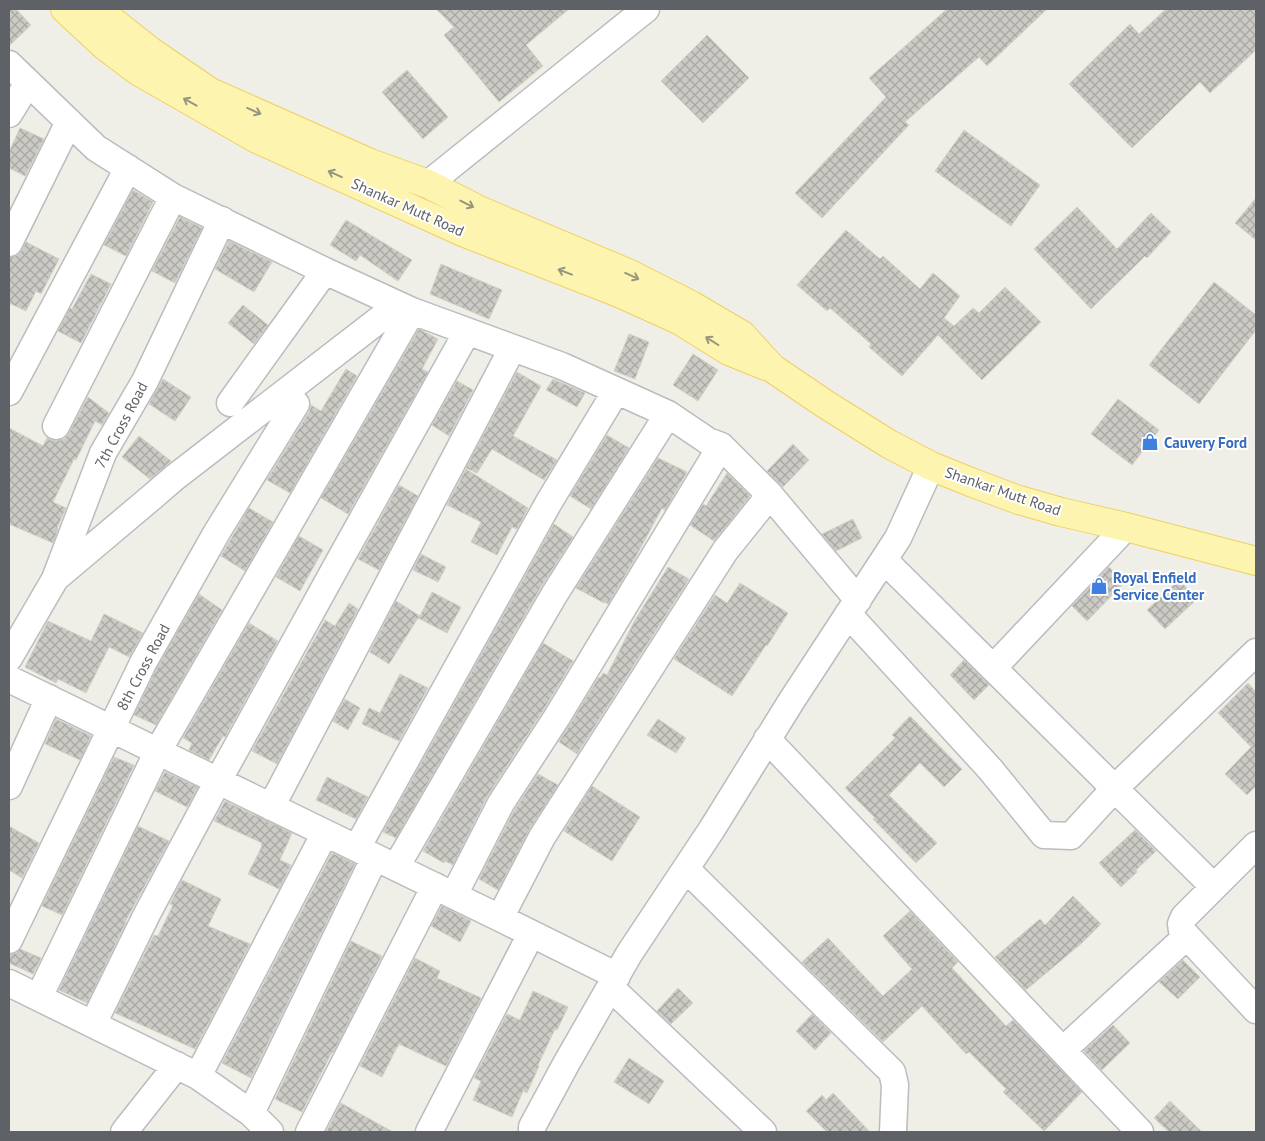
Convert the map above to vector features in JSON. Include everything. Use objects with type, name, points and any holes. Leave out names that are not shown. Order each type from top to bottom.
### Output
[{"type":"main road","name":"Shankar Mutt Road","points":[[65,9],[105,46],[144,61],[370,164],[428,184],[481,211],[630,274],[691,305],[742,335],[772,368]]},
{"type":"main road","name":"Shankar Mutt Road","points":[[97,9],[144,61],[257,139],[465,233],[619,293],[679,320],[729,351],[772,368],[889,444],[931,466],[1020,500],[1061,512],[1256,561]]},
{"type":"street","points":[[428,184],[646,9]]},
{"type":"street","points":[[9,64],[96,148],[173,197],[405,308],[562,366],[668,414],[708,441],[721,446],[770,495],[853,607],[1044,835],[1071,836],[1114,789],[1256,652]]},
{"type":"street","points":[[9,114],[28,83]]},
{"type":"street","points":[[9,243],[69,122]]},
{"type":"street","points":[[9,392],[128,168]]},
{"type":"street","points":[[56,426],[173,197]]},
{"type":"street","name":"7th Cross Road","points":[[9,658],[55,579],[102,454],[144,381],[222,220]]},
{"type":"street","points":[[230,403],[325,271]]},
{"type":"street","points":[[55,579],[174,478],[405,308]]},
{"type":"street","points":[[39,997],[158,751],[405,308]]},
{"type":"street","points":[[93,1024],[147,914],[218,781],[467,332]]},
{"type":"street","points":[[271,806],[512,349]]},
{"type":"street","points":[[251,1113],[550,502],[616,391]]},
{"type":"street","name":"8th Cross Road","points":[[9,940],[143,663],[217,532],[296,404]]},
{"type":"street","points":[[376,858],[554,595],[668,414]]},
{"type":"street","points":[[309,1132],[444,891],[557,717],[721,446]]},
{"type":"street","points":[[532,1132],[532,1127],[566,1064],[629,954],[686,869],[767,739],[898,538],[931,466]]},
{"type":"street","points":[[500,918],[542,837],[725,552],[770,495]]},
{"type":"street","points":[[993,668],[1126,527]]},
{"type":"street","points":[[884,560],[1214,887]]},
{"type":"street","points":[[9,678],[500,918],[613,982],[763,1132]]},
{"type":"street","points":[[9,786],[49,698]]},
{"type":"street","points":[[767,739],[1140,1132]]},
{"type":"street","points":[[124,1132],[187,1070],[325,833]]},
{"type":"street","points":[[1256,845],[1184,916],[1181,924],[1182,931],[1256,1010]]},
{"type":"street","points":[[686,869],[892,1072],[895,1085],[893,1132]]},
{"type":"street","points":[[429,1132],[530,934]]},
{"type":"street","points":[[1063,1050],[1187,936]]},
{"type":"street","points":[[11,989],[39,997],[187,1070],[251,1113],[270,1132]]},
{"type":"building","points":[[9,9],[16,9],[31,25],[9,46]]},
{"type":"building","points":[[436,9],[569,9],[526,45],[543,66],[499,102],[444,35],[454,27]]},
{"type":"building","points":[[947,9],[1047,9],[987,66],[979,57],[905,122],[909,125],[822,218],[795,193],[886,97],[869,78]]},
{"type":"building","points":[[1166,9],[1256,9],[1256,50],[1210,93],[1200,82],[1132,148],[1069,84],[1130,24],[1139,34]]},
{"type":"building","points":[[707,35],[749,78],[703,123],[661,81]]},
{"type":"building","points":[[407,70],[448,117],[423,139],[382,92]]},
{"type":"building","points":[[20,128],[44,139],[25,176],[9,168],[9,152]]},
{"type":"building","points":[[964,130],[1040,185],[1011,226],[935,171]]},
{"type":"building","points":[[133,190],[153,202],[126,256],[104,245]]},
{"type":"building","points":[[1256,198],[1256,240],[1235,223]]},
{"type":"building","points":[[1077,207],[1117,249],[1151,213],[1171,232],[1147,258],[1145,256],[1091,309],[1034,249]]},
{"type":"building","points":[[180,217],[202,228],[175,283],[152,271]]},
{"type":"building","points":[[346,220],[412,260],[398,281],[360,255],[356,261],[330,245]]},
{"type":"building","points":[[846,230],[880,259],[883,256],[920,289],[933,273],[960,296],[944,318],[954,326],[973,308],[979,313],[1005,287],[1041,322],[982,380],[938,335],[902,376],[869,347],[871,344],[830,308],[827,311],[797,285]]},
{"type":"building","points":[[229,241],[272,262],[254,292],[215,269]]},
{"type":"building","points":[[26,242],[59,259],[41,294],[36,291],[26,311],[9,303],[9,258],[18,255]]},
{"type":"building","points":[[441,264],[502,290],[489,319],[430,294]]},
{"type":"building","points":[[91,274],[111,284],[81,343],[58,331]]},
{"type":"building","points":[[1214,282],[1256,315],[1256,330],[1199,404],[1149,365]]},
{"type":"building","points":[[243,305],[268,325],[254,344],[228,323]]},
{"type":"building","points":[[419,329],[438,339],[422,369],[428,372],[348,514],[321,498]]},
{"type":"building","points":[[629,334],[649,342],[635,379],[614,371]]},
{"type":"building","points":[[693,354],[718,370],[698,401],[673,385]]},
{"type":"building","points":[[346,369],[357,376],[290,493],[267,480],[309,412],[311,405],[321,411]]},
{"type":"building","points":[[517,372],[541,386],[513,436],[557,460],[544,480],[492,449],[477,473],[466,468]]},
{"type":"building","points":[[163,379],[191,397],[175,421],[149,404]]},
{"type":"building","points":[[553,379],[585,393],[577,407],[546,390]]},
{"type":"building","points":[[457,381],[473,390],[449,436],[432,425]]},
{"type":"building","points":[[88,397],[109,413],[102,425],[95,421],[53,502],[66,508],[53,543],[9,524],[9,428],[43,446],[47,438],[56,441],[64,439]]},
{"type":"building","points":[[1118,399],[1159,430],[1132,465],[1091,434]]},
{"type":"building","points":[[607,435],[629,448],[591,509],[570,496]]},
{"type":"building","points":[[139,436],[171,461],[150,479],[122,457]]},
{"type":"building","points":[[793,444],[809,460],[783,487],[767,471]]},
{"type":"building","points":[[658,458],[687,472],[665,510],[662,508],[608,604],[604,603],[576,588]]},
{"type":"building","points":[[466,469],[528,508],[517,529],[512,527],[497,555],[471,542],[481,522],[447,505]]},
{"type":"building","points":[[727,473],[750,496],[714,541],[690,525],[703,504],[706,506]]},
{"type":"building","points":[[399,485],[418,496],[379,570],[358,559]]},
{"type":"building","points":[[249,508],[273,522],[245,571],[221,556]]},
{"type":"building","points":[[853,519],[862,538],[836,551],[822,534]]},
{"type":"building","points":[[554,524],[573,537],[541,587],[396,838],[383,832]]},
{"type":"building","points":[[299,536],[323,550],[300,591],[276,577]]},
{"type":"building","points":[[421,554],[446,567],[438,582],[413,570]]},
{"type":"building","points":[[668,567],[689,579],[577,754],[559,742],[599,677],[603,673],[607,675],[635,620]]},
{"type":"building","name":"Royal Enfield Service Center","points":[[1109,567],[1124,583],[1087,621],[1072,606]]},
{"type":"building","points":[[1179,580],[1197,599],[1165,629],[1147,610]]},
{"type":"building","points":[[740,583],[788,613],[732,696],[674,659],[715,595],[727,603]]},
{"type":"building","points":[[432,592],[461,607],[447,633],[418,618],[389,664],[370,652],[396,601],[420,616]]},
{"type":"building","points":[[199,594],[222,610],[156,725],[134,715],[156,670]]},
{"type":"building","points":[[349,603],[358,609],[277,764],[252,751],[325,620],[335,626]]},
{"type":"building","points":[[104,614],[143,633],[129,657],[109,647],[86,693],[58,679],[56,683],[25,667],[48,621],[91,641]]},
{"type":"building","points":[[249,623],[278,641],[225,737],[223,736],[209,760],[189,750],[192,743],[183,738]]},
{"type":"building","points":[[543,643],[573,661],[488,795],[453,865],[445,861],[444,863],[423,851]]},
{"type":"building","points":[[964,660],[989,685],[974,700],[950,675]]},
{"type":"building","points":[[400,674],[428,688],[399,741],[362,724],[369,708],[380,713]]},
{"type":"building","points":[[1248,683],[1256,692],[1256,786],[1247,795],[1225,774],[1251,747],[1218,713]]},
{"type":"building","points":[[345,699],[360,708],[348,730],[333,721]]},
{"type":"building","points":[[910,716],[962,769],[944,787],[920,763],[889,795],[937,843],[916,863],[845,788],[895,738],[892,735]]},
{"type":"building","points":[[56,719],[91,736],[80,760],[45,744]]},
{"type":"building","points":[[658,719],[686,738],[676,753],[647,735]]},
{"type":"building","points":[[114,757],[134,765],[62,915],[42,906]]},
{"type":"building","points":[[165,772],[198,787],[187,807],[155,791]]},
{"type":"building","points":[[538,774],[558,785],[529,830],[498,890],[479,879],[514,811]]},
{"type":"building","points":[[327,777],[368,797],[356,819],[316,800]]},
{"type":"building","points":[[592,786],[640,817],[612,861],[564,831]]},
{"type":"building","points":[[225,801],[292,833],[280,860],[291,865],[279,889],[248,874],[262,843],[214,821]]},
{"type":"building","points":[[9,826],[39,843],[22,878],[9,870]]},
{"type":"building","points":[[138,826],[169,841],[125,922],[87,1003],[59,990]]},
{"type":"building","points":[[1135,830],[1156,851],[1121,887],[1099,863]]},
{"type":"building","points":[[332,853],[355,864],[251,1078],[222,1063]]},
{"type":"building","points":[[182,880],[221,899],[208,926],[250,944],[195,1049],[115,1013],[154,935],[158,936],[173,905],[170,904]]},
{"type":"building","points":[[1073,896],[1101,924],[1082,943],[1026,990],[995,957],[1040,919],[1045,925]]},
{"type":"building","points":[[442,906],[471,921],[460,942],[431,926]]},
{"type":"building","points":[[910,911],[958,962],[952,968],[1006,1026],[1013,1020],[1082,1092],[1044,1131],[1003,1092],[1006,1089],[969,1052],[966,1054],[922,1006],[883,1042],[802,962],[828,938],[883,996],[912,969],[883,936]]},
{"type":"building","points":[[351,941],[382,956],[302,1112],[275,1099]]},
{"type":"building","points":[[20,949],[41,958],[33,974],[9,963],[9,955],[17,953]]},
{"type":"building","points":[[415,958],[440,971],[437,978],[481,998],[446,1066],[399,1044],[382,1077],[360,1066]]},
{"type":"building","points":[[1183,960],[1200,977],[1178,999],[1159,982]]},
{"type":"building","points":[[678,988],[693,1003],[671,1024],[657,1011]]},
{"type":"building","points":[[533,991],[568,1007],[557,1030],[555,1029],[527,1093],[523,1091],[512,1117],[473,1100],[481,1081],[474,1078],[507,1014],[520,1020]]},
{"type":"building","points":[[812,1014],[831,1033],[815,1050],[796,1031]]},
{"type":"building","points":[[1113,1025],[1130,1043],[1102,1070],[1084,1051]]},
{"type":"building","points":[[629,1058],[664,1081],[649,1104],[614,1082]]},
{"type":"building","points":[[833,1093],[870,1132],[827,1132],[806,1111],[822,1095],[826,1100]]},
{"type":"building","points":[[1170,1101],[1202,1132],[1169,1132],[1154,1118]]},
{"type":"building","points":[[341,1103],[393,1132],[326,1132]]},
{"type":"place","name":"Cauvery Ford","points":[[1150,442]]},
{"type":"place","name":"Royal Enfield Service Center","points":[[1099,586]]}]
